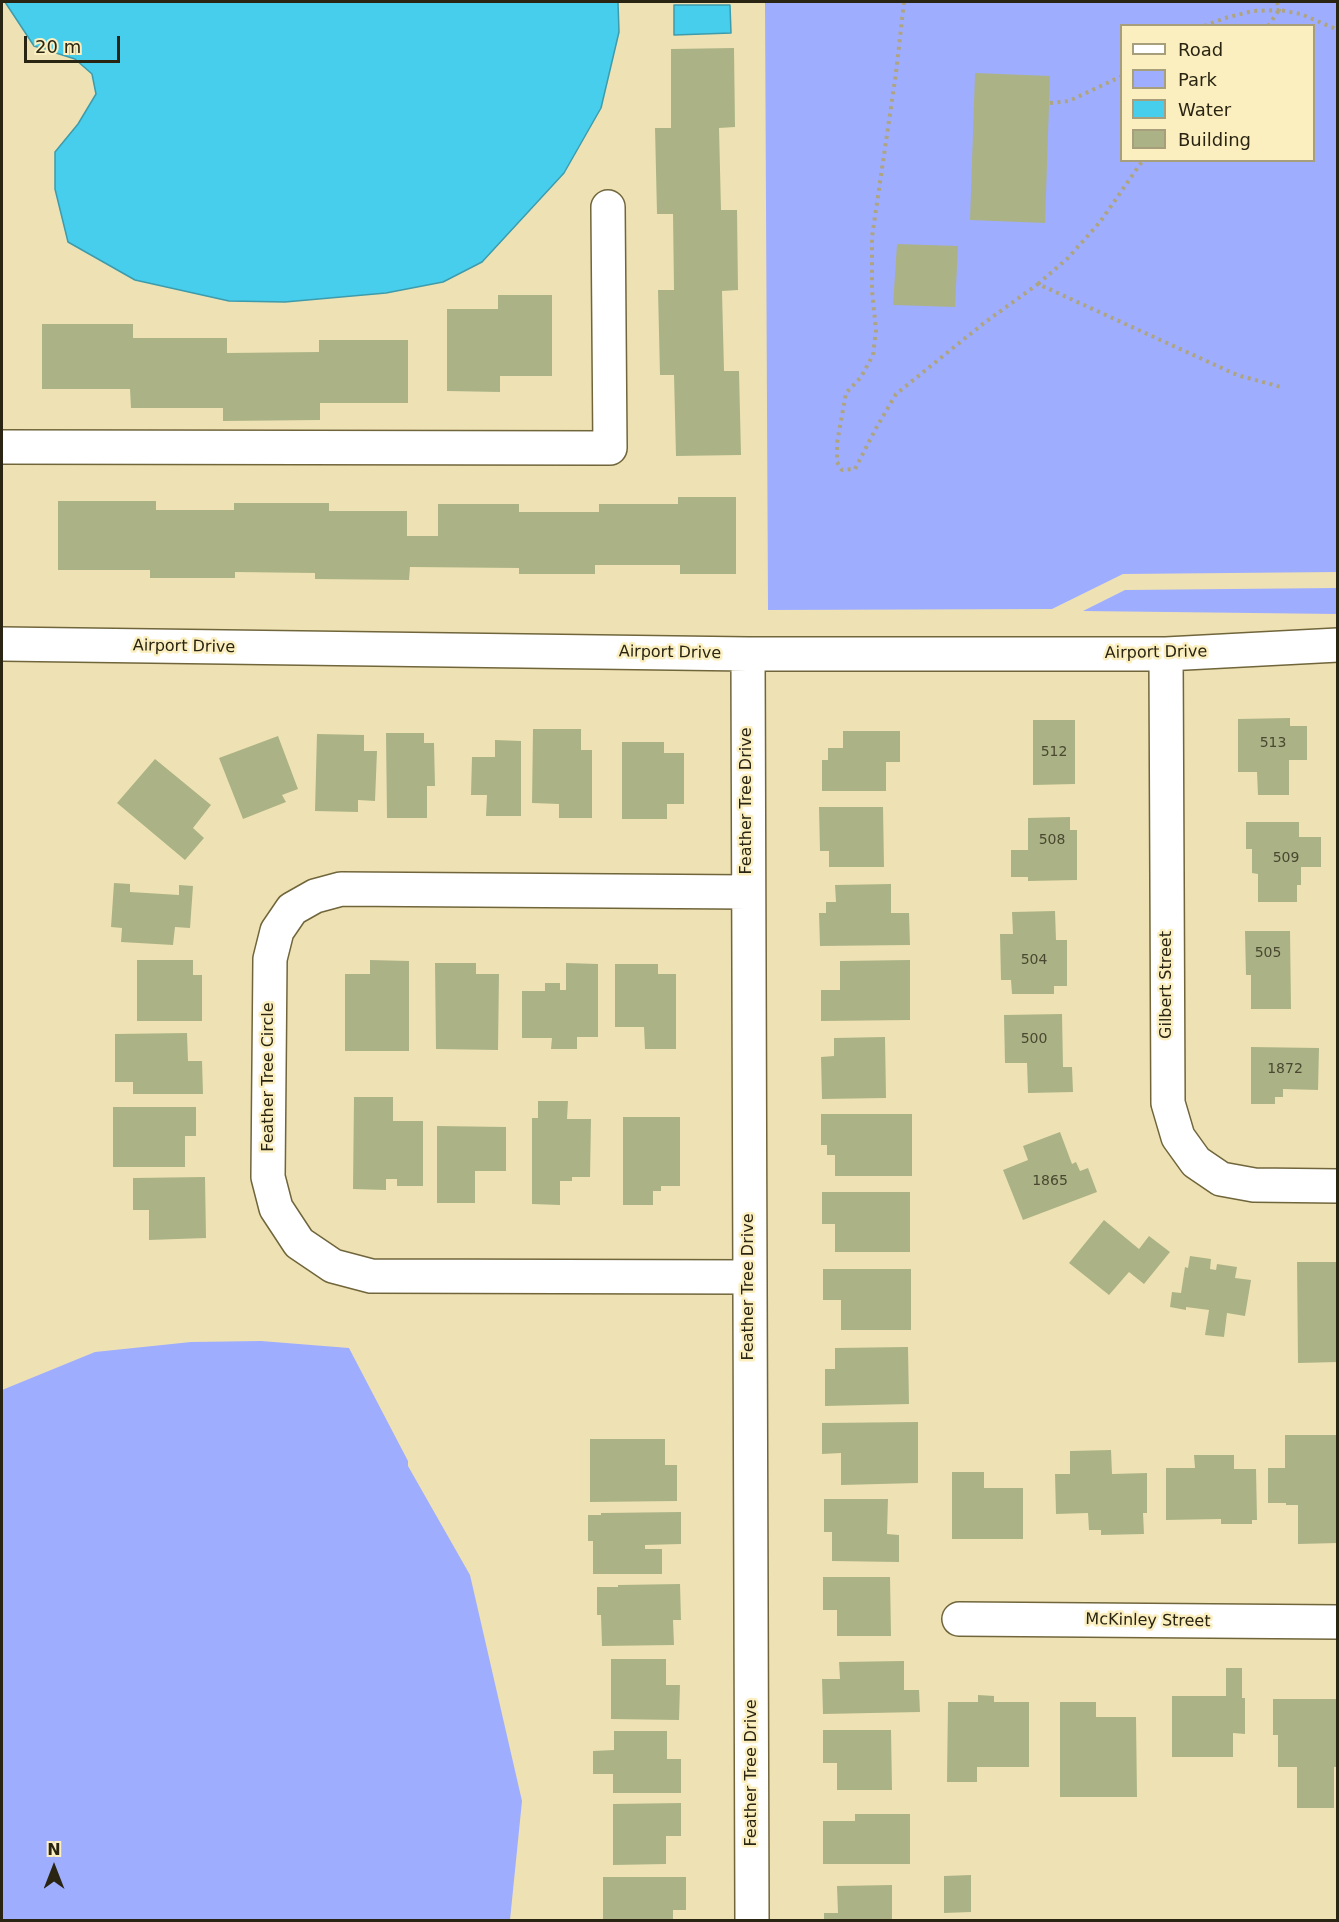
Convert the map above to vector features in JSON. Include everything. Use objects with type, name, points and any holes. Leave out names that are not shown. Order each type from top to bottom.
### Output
[{"type":"street","points":[[2,447],[610,448],[608,207]]},
{"type":"street","name":"Airport Drive","points":[[2,644],[748,654],[1166,654],[1338,645]]},
{"type":"street","name":"Feather Tree Drive","points":[[748,654],[752,1920]]},
{"type":"street","name":"Gilbert Street","points":[[1166,654],[1168,1102],[1179,1137],[1196,1162],[1221,1179],[1254,1185],[1338,1186]]},
{"type":"street","name":"Feather Tree Circle","points":[[747,892],[341,889],[315,897],[292,909],[277,932],[270,959],[268,1177],[276,1208],[299,1243],[333,1266],[371,1276],[749,1277]]},
{"type":"street","name":"McKinley Street","points":[[959,1619],[1338,1622]]},
{"type":"path","points":[[904,2],[872,237],[872,291],[876,330],[873,355],[861,377],[846,393],[837,443],[837,462],[842,470],[855,469],[896,394],[1068,258],[1100,222],[1142,162]]},
{"type":"path","points":[[1269,24],[1279,10],[1277,2]]},
{"type":"path","points":[[1209,24],[1253,11],[1279,10],[1301,14],[1338,30]]},
{"type":"path","points":[[1050,103],[1069,101],[1120,77]]},
{"type":"path","points":[[1038,284],[1237,375],[1281,387]]},
{"type":"green space","points":[[765,2],[1337,2],[1337,572],[1123,574],[1052,609],[768,610]]},
{"type":"green space","points":[[1337,588],[1337,614],[1083,611],[1125,590]]},
{"type":"green space","points":[[261,1341],[349,1348],[408,1461],[408,1466],[470,1575],[522,1801],[510,1920],[2,1920],[2,1390],[95,1352],[191,1342]]},
{"type":"water","points":[[5,2],[618,2],[619,32],[601,108],[564,173],[482,262],[443,282],[386,293],[285,302],[229,301],[135,280],[68,242],[55,189],[55,152],[78,124],[96,94],[92,74],[75,59],[34,46]]},
{"type":"water","points":[[674,5],[730,5],[731,33],[674,35]]},
{"type":"building","points":[[734,48],[735,127],[719,128],[721,210],[737,210],[738,290],[722,291],[724,371],[739,371],[741,455],[676,456],[674,375],[660,375],[658,290],[674,290],[673,214],[657,214],[655,128],[671,128],[671,49]]},
{"type":"building","points":[[975,73],[1050,76],[1045,223],[970,220]]},
{"type":"building","points":[[897,244],[958,246],[955,307],[893,305]]},
{"type":"building","points":[[498,295],[552,295],[552,376],[500,376],[500,392],[447,391],[447,309],[498,309]]},
{"type":"building","points":[[42,324],[133,324],[133,338],[227,338],[227,353],[319,352],[319,340],[408,340],[408,403],[320,403],[320,420],[223,421],[223,408],[131,408],[130,389],[42,389]]},
{"type":"building","points":[[678,497],[736,497],[736,574],[680,574],[680,565],[595,565],[595,574],[519,574],[519,568],[410,567],[409,580],[315,579],[315,573],[235,572],[235,578],[150,578],[150,570],[58,570],[58,501],[156,501],[156,510],[234,510],[234,503],[329,503],[329,511],[407,511],[407,536],[438,536],[438,504],[519,504],[519,512],[599,512],[599,504],[678,504]]},
{"type":"building","points":[[1290,718],[1290,726],[1307,726],[1307,760],[1289,760],[1289,795],[1258,795],[1257,772],[1238,772],[1238,719]]},
{"type":"building","points":[[1033,720],[1075,720],[1075,784],[1033,785]]},
{"type":"building","points":[[533,729],[581,729],[581,750],[592,750],[592,818],[559,818],[559,804],[532,803]]},
{"type":"building","points":[[843,731],[900,731],[900,762],[886,762],[886,791],[822,791],[822,760],[828,760],[828,748],[843,748]]},
{"type":"building","points":[[386,733],[424,733],[424,743],[434,743],[435,786],[427,786],[427,818],[387,818]]},
{"type":"building","points":[[317,734],[364,735],[364,751],[377,751],[375,801],[358,800],[358,812],[315,811]]},
{"type":"building","points":[[278,736],[298,789],[282,795],[286,802],[243,819],[219,758]]},
{"type":"building","points":[[495,740],[521,741],[521,816],[486,816],[487,795],[471,795],[472,757],[495,757]]},
{"type":"building","points":[[622,742],[664,742],[664,753],[684,753],[684,804],[667,804],[667,819],[622,819]]},
{"type":"building","points":[[155,759],[211,805],[193,828],[204,838],[185,860],[117,803]]},
{"type":"building","points":[[819,807],[883,807],[884,867],[829,867],[829,851],[820,851]]},
{"type":"building","points":[[1070,817],[1070,830],[1077,830],[1077,880],[1028,881],[1028,877],[1011,877],[1011,850],[1028,850],[1028,818]]},
{"type":"building","points":[[1246,822],[1299,822],[1299,837],[1321,837],[1321,867],[1301,867],[1301,885],[1297,885],[1297,902],[1258,902],[1258,874],[1252,873],[1252,849],[1246,849]]},
{"type":"building","points":[[114,883],[130,884],[130,892],[179,895],[179,885],[193,886],[190,928],[175,927],[173,945],[121,942],[122,928],[111,927]]},
{"type":"building","points":[[891,884],[891,913],[909,913],[910,945],[820,946],[819,913],[826,913],[826,902],[836,902],[835,885]]},
{"type":"building","points":[[1055,911],[1056,940],[1067,940],[1067,986],[1054,986],[1054,994],[1012,994],[1011,980],[1001,980],[1000,934],[1013,934],[1012,912]]},
{"type":"building","points":[[1245,931],[1290,931],[1291,1009],[1251,1009],[1251,975],[1246,975]]},
{"type":"building","points":[[137,960],[193,960],[193,975],[202,975],[202,1021],[137,1021]]},
{"type":"building","points":[[370,960],[409,961],[409,1051],[345,1051],[345,974],[370,974]]},
{"type":"building","points":[[910,960],[910,1020],[821,1021],[821,990],[840,990],[840,961]]},
{"type":"building","points":[[435,963],[476,963],[476,974],[499,974],[498,1050],[436,1049]]},
{"type":"building","points":[[566,963],[598,964],[598,1037],[577,1037],[577,1049],[551,1049],[552,1038],[522,1038],[522,991],[545,991],[545,983],[560,983],[560,990],[566,990]]},
{"type":"building","points":[[615,964],[658,964],[658,974],[676,974],[676,1049],[645,1049],[644,1027],[615,1027]]},
{"type":"building","points":[[1062,1014],[1063,1067],[1072,1067],[1073,1092],[1028,1093],[1027,1063],[1005,1063],[1004,1015]]},
{"type":"building","points":[[187,1033],[188,1061],[202,1061],[203,1094],[133,1094],[133,1082],[115,1082],[115,1034]]},
{"type":"building","points":[[885,1037],[886,1098],[822,1099],[821,1057],[834,1056],[834,1038]]},
{"type":"building","points":[[1251,1047],[1319,1048],[1318,1090],[1283,1089],[1283,1097],[1275,1097],[1275,1104],[1251,1104]]},
{"type":"building","points":[[354,1097],[393,1097],[393,1121],[423,1121],[423,1186],[397,1186],[397,1179],[386,1179],[386,1190],[353,1189]]},
{"type":"building","points":[[538,1101],[568,1101],[567,1119],[591,1119],[590,1177],[572,1177],[572,1181],[560,1181],[560,1205],[532,1204],[532,1118],[538,1118]]},
{"type":"building","points":[[113,1107],[196,1107],[196,1136],[185,1136],[185,1167],[113,1167]]},
{"type":"building","points":[[821,1114],[912,1114],[912,1176],[835,1176],[835,1155],[827,1155],[827,1145],[821,1145]]},
{"type":"building","points":[[623,1117],[680,1117],[680,1186],[661,1186],[661,1191],[653,1191],[653,1205],[623,1205]]},
{"type":"building","points":[[437,1126],[506,1127],[506,1171],[475,1171],[475,1203],[437,1203]]},
{"type":"building","points":[[1060,1132],[1072,1164],[1076,1162],[1080,1171],[1088,1168],[1097,1192],[1023,1220],[1003,1170],[1028,1160],[1023,1146]]},
{"type":"building","points":[[205,1177],[206,1238],[149,1240],[149,1210],[133,1210],[133,1178]]},
{"type":"building","points":[[822,1192],[910,1192],[910,1252],[835,1252],[835,1224],[822,1224]]},
{"type":"building","points":[[1104,1220],[1139,1249],[1149,1236],[1170,1252],[1144,1284],[1129,1272],[1109,1295],[1069,1263]]},
{"type":"building","points":[[1190,1256],[1211,1259],[1210,1269],[1216,1270],[1217,1264],[1237,1267],[1235,1278],[1251,1280],[1245,1316],[1227,1313],[1224,1337],[1205,1335],[1209,1310],[1170,1307],[1172,1292],[1181,1293],[1185,1267],[1188,1268]]},
{"type":"building","points":[[1297,1262],[1338,1262],[1338,1362],[1298,1363]]},
{"type":"building","points":[[823,1269],[911,1269],[911,1330],[841,1330],[841,1300],[823,1300]]},
{"type":"building","points":[[908,1347],[909,1404],[825,1406],[825,1369],[835,1369],[835,1348]]},
{"type":"building","points":[[918,1422],[918,1483],[841,1485],[841,1453],[822,1454],[822,1423]]},
{"type":"building","points":[[1285,1435],[1337,1435],[1338,1543],[1298,1544],[1298,1505],[1268,1503],[1268,1468],[1285,1468]]},
{"type":"building","points":[[590,1439],[665,1439],[665,1465],[677,1465],[677,1501],[590,1502]]},
{"type":"building","points":[[1111,1450],[1112,1474],[1147,1473],[1147,1513],[1143,1513],[1144,1534],[1101,1535],[1101,1530],[1089,1530],[1088,1513],[1056,1514],[1055,1474],[1070,1474],[1070,1451]]},
{"type":"building","points":[[1194,1455],[1234,1455],[1234,1469],[1256,1469],[1257,1520],[1252,1520],[1252,1524],[1221,1524],[1221,1519],[1166,1520],[1166,1468],[1195,1468]]},
{"type":"building","points":[[952,1472],[984,1472],[984,1488],[1023,1488],[1023,1539],[952,1539]]},
{"type":"building","points":[[824,1499],[888,1499],[887,1534],[899,1535],[899,1562],[832,1561],[832,1532],[824,1532]]},
{"type":"building","points":[[681,1512],[681,1544],[645,1545],[645,1549],[662,1549],[662,1574],[593,1574],[593,1541],[588,1541],[588,1515]]},
{"type":"building","points":[[823,1577],[890,1577],[891,1636],[837,1636],[837,1610],[823,1610]]},
{"type":"building","points":[[680,1584],[681,1620],[673,1620],[674,1645],[602,1646],[601,1615],[597,1615],[597,1587]]},
{"type":"building","points":[[611,1659],[666,1659],[666,1685],[680,1685],[679,1720],[611,1719]]},
{"type":"building","points":[[904,1661],[904,1690],[919,1690],[920,1712],[823,1714],[822,1679],[840,1679],[839,1662]]},
{"type":"building","points":[[1226,1668],[1242,1668],[1242,1698],[1245,1698],[1245,1734],[1233,1733],[1233,1757],[1172,1757],[1172,1696],[1226,1696]]},
{"type":"building","points":[[978,1695],[994,1696],[994,1702],[1029,1702],[1029,1767],[977,1767],[977,1782],[947,1782],[948,1702],[978,1702]]},
{"type":"building","points":[[1273,1699],[1338,1699],[1338,1767],[1334,1767],[1334,1808],[1297,1808],[1297,1767],[1278,1767],[1278,1735],[1273,1735]]},
{"type":"building","points":[[1060,1702],[1096,1702],[1096,1717],[1136,1717],[1137,1797],[1060,1797]]},
{"type":"building","points":[[823,1730],[891,1730],[892,1790],[837,1790],[837,1763],[823,1763]]},
{"type":"building","points":[[614,1731],[667,1731],[667,1759],[681,1759],[681,1793],[613,1793],[613,1774],[593,1774],[593,1751],[614,1750]]},
{"type":"building","points":[[681,1803],[681,1836],[666,1836],[666,1864],[613,1865],[613,1804]]},
{"type":"building","points":[[855,1814],[910,1814],[910,1864],[823,1864],[823,1821],[855,1821]]},
{"type":"building","points":[[971,1875],[971,1912],[944,1913],[944,1876]]},
{"type":"building","points":[[603,1877],[686,1877],[686,1910],[673,1910],[673,1920],[603,1920]]},
{"type":"building","points":[[892,1885],[892,1920],[824,1920],[824,1913],[838,1913],[837,1886]]}]
